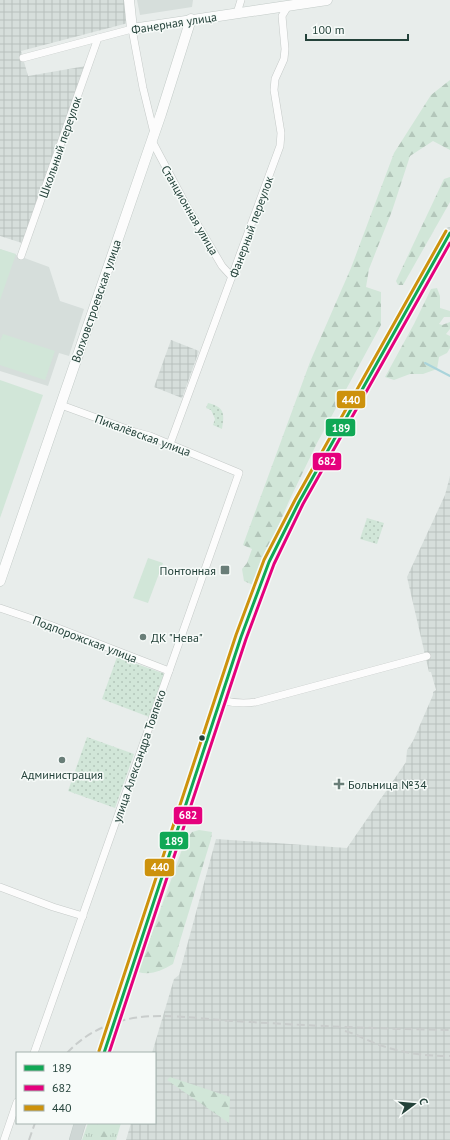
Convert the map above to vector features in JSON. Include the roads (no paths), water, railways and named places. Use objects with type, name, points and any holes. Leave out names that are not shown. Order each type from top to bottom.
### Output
[{"type":"main road","points":[[104,1052],[220,700],[258,591],[282,534],[324,455],[398,328],[450,233]]},
{"type":"main road","points":[[75,1140],[80,1124]]},
{"type":"street","name":"Станционная улица","points":[[129,0],[132,29],[153,137],[186,205],[222,266],[232,277]]},
{"type":"street","points":[[237,13],[241,0]]},
{"type":"street","name":"Фанерная улица","points":[[23,58],[132,29],[191,19],[327,0]]},
{"type":"street","name":"Фанерный переулок","points":[[170,444],[280,146],[281,133],[274,90],[275,80],[284,59],[285,49],[282,16],[288,6]]},
{"type":"street","name":"Волховстроевская улица","points":[[0,581],[2,567],[61,405],[153,137],[191,19]]},
{"type":"street","name":"Школьный переулок","points":[[21,256],[98,38]]},
{"type":"street","name":"Пикалёвская улица","points":[[61,405],[150,436],[225,467]]},
{"type":"street","name":"улица Александра Товпеко","points":[[34,1052],[239,473],[225,467]]},
{"type":"street","name":"Подпорожская улица","points":[[0,608],[50,625],[169,671]]},
{"type":"street","points":[[220,700],[245,704],[256,702],[427,656]]},
{"type":"street","points":[[0,887],[53,908],[83,916]]},
{"type":"street","points":[[4,1140],[16,1105]]},
{"type":"waterway","points":[[425,363],[450,376]]},
{"type":"railway","points":[[68,1052],[93,1032],[108,1025],[133,1018],[152,1016],[325,1026],[450,1030]]},
{"type":"railway","points":[[345,1031],[395,1050],[422,1055],[450,1056]]},
{"type":"railway","points":[[29,1140],[35,1124]]},
{"type":"place","name":"Понтонная","points":[[225,570]]},
{"type":"place","name":"ДК \"Нева\"","points":[[143,637]]},
{"type":"place","name":"Администрация","points":[[62,760]]},
{"type":"place","name":"Больница №34","points":[[339,784]]}]
